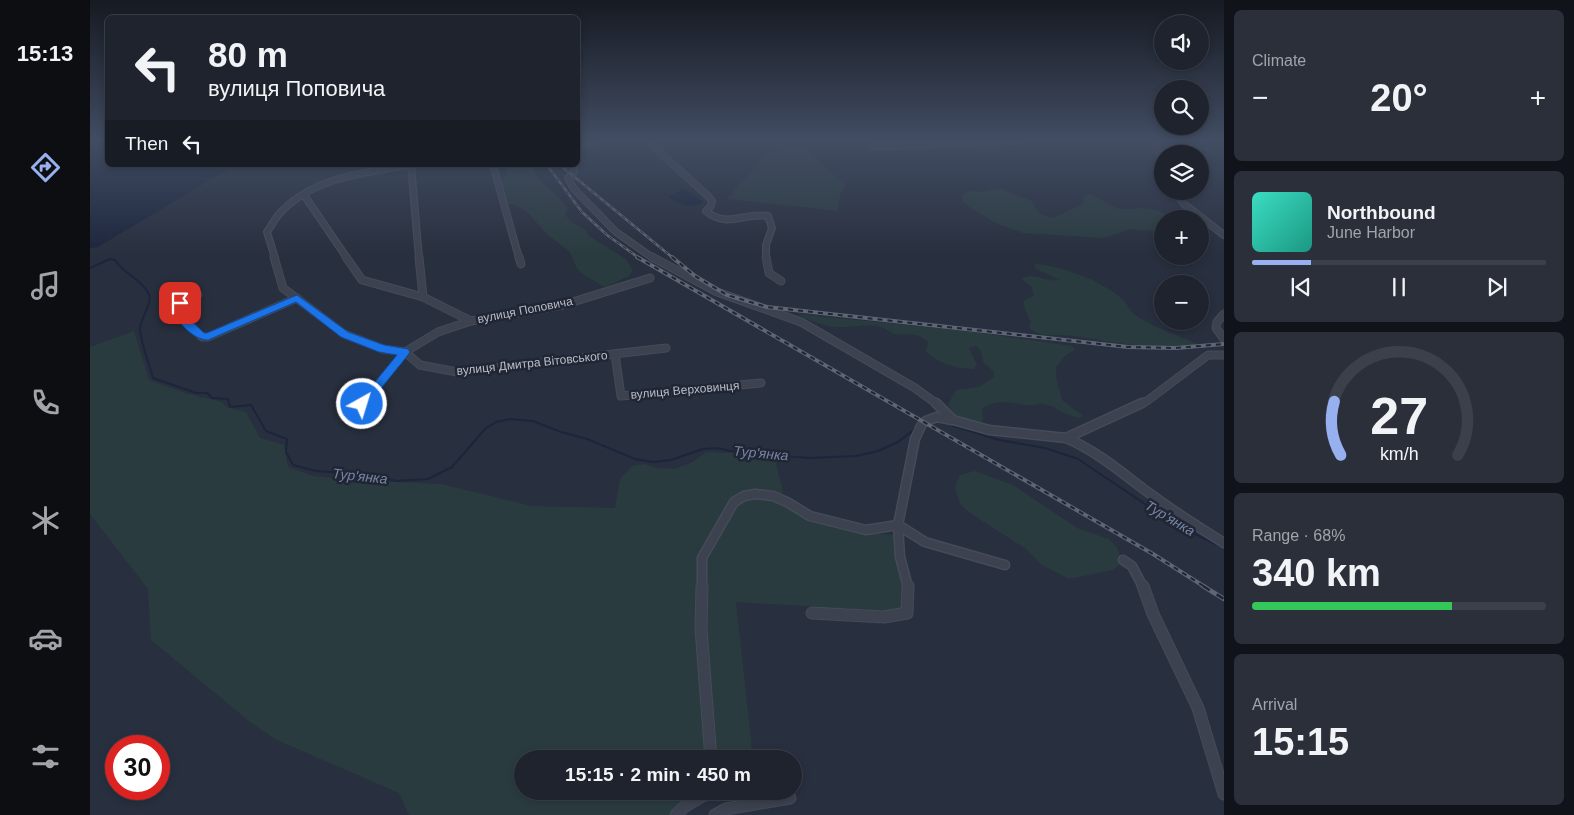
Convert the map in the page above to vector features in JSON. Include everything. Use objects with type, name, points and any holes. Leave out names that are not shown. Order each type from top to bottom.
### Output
[{"type":"street","points":[[343,179],[324,184],[304,195],[283,210],[267,232],[283,288],[344,334],[383,349],[405,352]]},
{"type":"street","points":[[412,179],[423,297]]},
{"type":"street","points":[[497,179],[521,264]]},
{"type":"street","points":[[568,179],[616,232],[636,248],[660,263],[717,292],[801,322],[915,388],[936,402],[954,420]]},
{"type":"street","points":[[689,179],[712,201],[711,206],[706,211],[715,220],[724,221],[752,214],[768,216],[772,220],[772,235],[766,243],[768,271],[771,276],[781,281]]},
{"type":"street","points":[[304,195],[362,280],[423,297],[471,321]]},
{"type":"street","points":[[1179,200],[1224,235]]},
{"type":"street","name":"вулиця Поповича","points":[[352,416],[405,352],[438,332],[471,321],[563,305],[650,278]]},
{"type":"street","points":[[198,295],[183,300],[177,308],[178,314],[202,337],[208,337],[297,298]]},
{"type":"street","points":[[1224,314],[1216,322],[1216,328],[1224,339]]},
{"type":"street","name":"вулиця Дмитра Вітовського","points":[[405,352],[420,365],[457,372],[666,348]]},
{"type":"street","name":"вулиця Верховинця","points":[[614,354],[621,396],[761,383]]},
{"type":"street","points":[[1066,438],[1147,400],[1208,355],[1224,355]]},
{"type":"street","points":[[812,613],[884,617],[907,613],[909,591],[900,557],[898,525],[915,439],[924,423],[937,417],[989,430],[1066,438],[1076,442],[1105,459],[1147,492],[1224,543]]},
{"type":"street","points":[[710,750],[700,629],[702,558],[734,502],[740,496],[746,494],[780,498],[802,513],[810,516],[866,530],[898,525],[925,542],[1005,565]]},
{"type":"street","points":[[1123,560],[1132,566],[1138,576],[1149,599],[1152,614],[1198,708],[1224,794]]},
{"type":"street","points":[[676,815],[684,807],[696,800]]},
{"type":"street","points":[[715,815],[726,809],[778,800]]},
{"type":"shaded area","points":[[504,179],[540,179],[564,204],[568,210],[565,214],[569,219],[586,230],[589,236],[626,259],[633,271],[629,276],[605,287],[581,273],[576,267],[570,252],[548,235],[527,212],[515,205],[504,203],[498,181]]},
{"type":"shaded area","points":[[744,179],[839,179],[846,185],[840,193],[838,211],[726,199]]},
{"type":"shaded area","points":[[999,188],[1031,201],[1040,214],[1053,218],[1083,204],[1083,198],[1090,194],[1118,208],[1154,210],[1154,231],[1130,229],[1104,238],[1023,233],[998,224],[963,202],[963,195],[969,191],[980,192]]},
{"type":"shaded area","points":[[1035,264],[1046,265],[1069,271],[1093,281],[1115,293],[1133,313],[1154,325],[1154,330],[1164,330],[1197,344],[1152,347],[1067,335],[1044,335],[1033,331],[1029,327],[1031,323],[1023,304],[1025,300],[1034,295],[1031,286],[1022,279],[1031,276],[1059,280],[1035,268]]},
{"type":"shaded area","points":[[796,314],[966,331],[1072,346],[1075,350],[1066,355],[1056,367],[1056,377],[1062,400],[1084,417],[1073,417],[1054,407],[1043,404],[1030,405],[1005,402],[994,403],[982,408],[983,420],[978,424],[954,416],[948,404],[956,390],[979,387],[994,377],[994,372],[983,362],[981,351],[976,346],[969,348],[977,365],[974,369],[961,368],[935,359],[926,351],[928,342],[920,336],[895,334],[875,326],[832,326]]},
{"type":"shaded area","points":[[134,331],[149,380],[185,393],[222,402],[226,407],[246,412],[260,438],[284,445],[288,467],[313,476],[441,484],[531,506],[615,508],[620,479],[632,466],[644,464],[656,468],[674,469],[693,462],[706,452],[774,455],[783,492],[780,495],[797,511],[865,533],[897,535],[904,612],[736,602],[752,750],[514,750],[514,800],[714,800],[698,803],[684,815],[409,815],[399,793],[277,740],[250,722],[151,640],[148,589],[90,514],[90,347]]},
{"type":"shaded area","points":[[975,471],[1013,485],[1077,528],[1109,539],[1118,549],[1120,557],[1119,566],[1112,570],[1069,579],[1042,565],[1026,549],[970,513],[960,504],[955,487],[960,475]]},
{"type":"water","points":[[90,179],[212,179],[98,247],[90,248]]},
{"type":"water","points":[[683,189],[703,202],[689,206],[668,197]]},
{"type":"waterway","name":"Тур'янка","points":[[90,268],[110,259],[115,260],[148,292],[148,306],[140,329],[143,348],[153,378],[196,393],[207,393],[212,398],[228,399],[230,407],[251,405],[266,431],[287,439],[286,452],[293,465],[316,471],[372,475],[396,481],[428,479],[452,467],[485,429],[496,422],[510,419],[533,421],[561,432],[587,439],[635,459],[653,462],[671,460],[703,449],[716,448],[742,453],[810,458],[856,456],[878,451],[898,442],[916,428]]},
{"type":"waterway","name":"Тур'янка","points":[[941,422],[999,440],[1045,448],[1078,459],[1176,525],[1222,547]]},
{"type":"railway","points":[[557,179],[582,212],[607,235],[639,258]]},
{"type":"railway","points":[[577,179],[673,258]]},
{"type":"railway","points":[[637,257],[1153,554],[1205,587]]},
{"type":"railway","points":[[672,257],[695,276],[727,295],[767,307],[1128,347],[1176,348],[1224,344]]},
{"type":"railway","points":[[1203,586],[1224,599]]},
{"type":"route","points":[[180,303],[177,308],[178,314],[202,337],[208,337],[297,298],[344,334],[383,349],[405,352],[362,404]]}]
